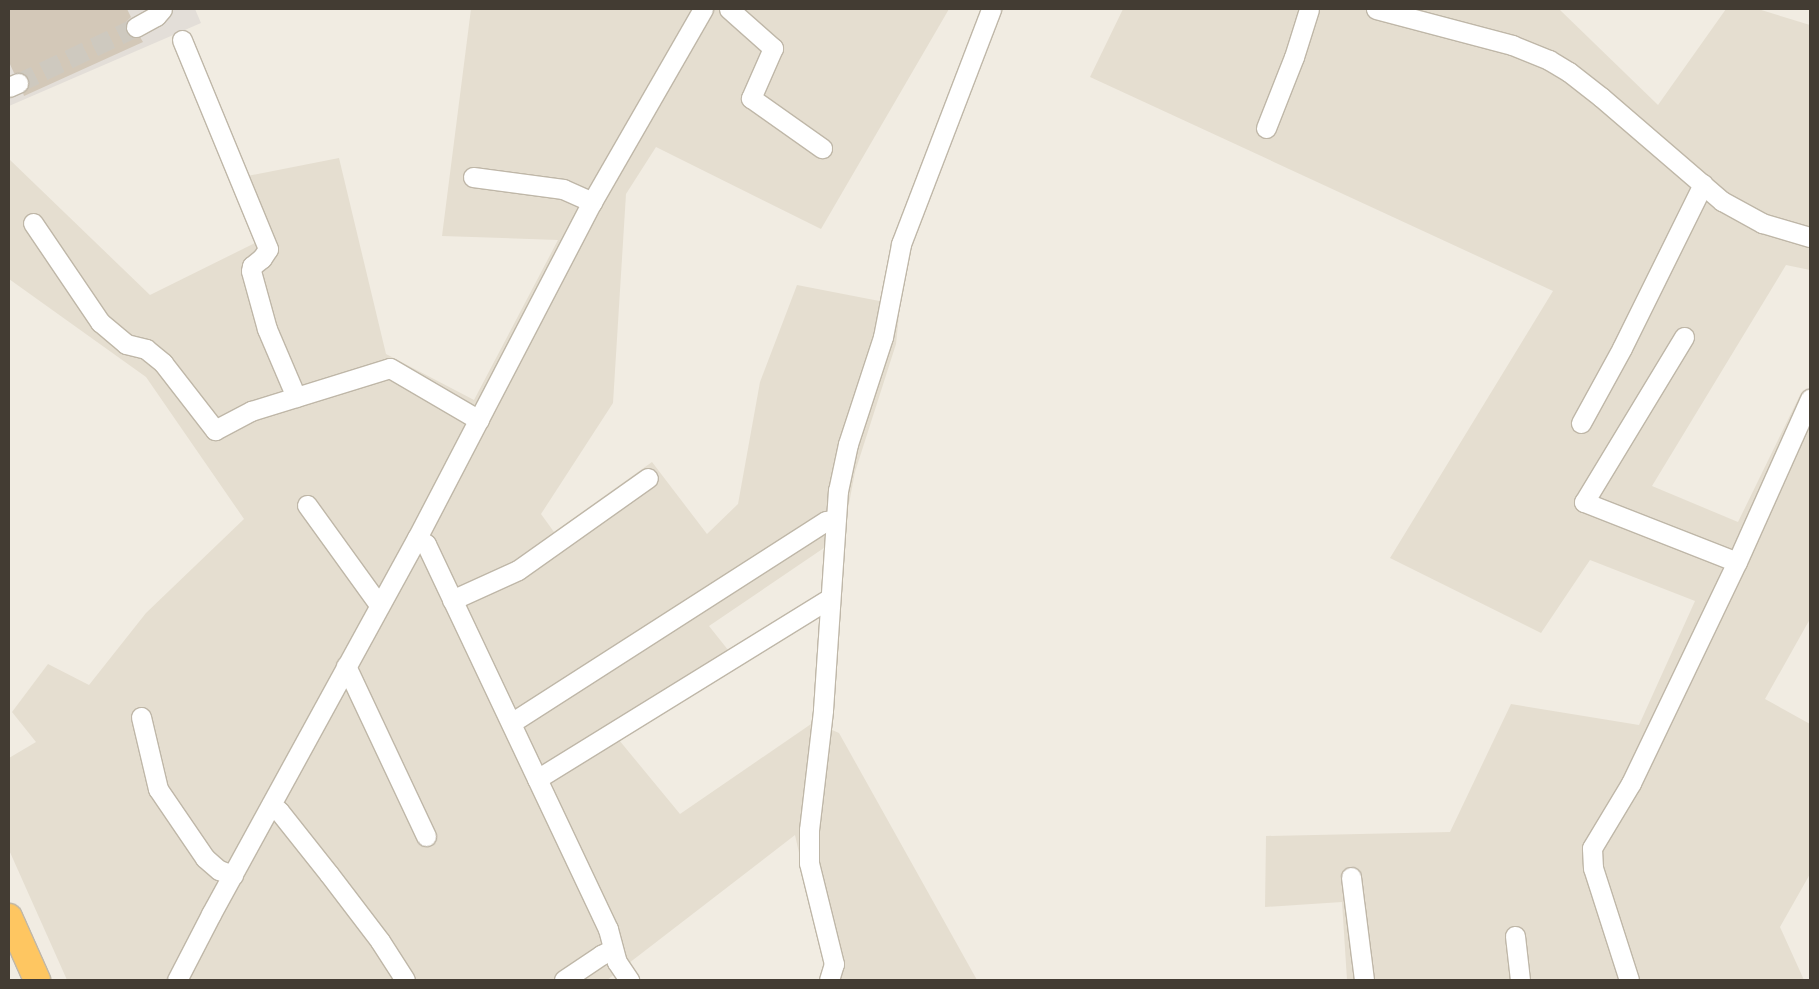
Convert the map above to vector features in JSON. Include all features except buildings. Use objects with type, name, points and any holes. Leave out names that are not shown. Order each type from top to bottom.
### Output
[{"type":"highway","points":[[9,917],[36,980]]},
{"type":"street","points":[[136,27],[156,16],[162,9]]},
{"type":"street","points":[[177,980],[232,875],[417,538],[592,202],[703,9]]},
{"type":"street","points":[[729,9],[773,48],[751,98],[822,148]]},
{"type":"street","points":[[829,980],[834,964],[809,863],[809,830],[823,710],[838,491],[848,444],[883,337],[901,244],[991,9]]},
{"type":"street","points":[[1266,128],[1294,56],[1308,9]]},
{"type":"street","points":[[1376,9],[1427,15],[1549,60],[1569,72],[1722,201],[1762,223],[1810,236]]},
{"type":"street","points":[[182,40],[268,249],[262,258],[252,266],[251,271],[267,329],[296,397]]},
{"type":"street","points":[[473,177],[563,188],[592,202]]},
{"type":"street","points":[[1581,423],[1622,348],[1703,184]]},
{"type":"street","points":[[33,223],[100,322],[126,344],[146,349],[163,363],[216,430],[251,412],[390,368],[479,420]]},
{"type":"street","points":[[1684,337],[1584,502],[1737,562]]},
{"type":"street","points":[[1629,980],[1593,868],[1592,848],[1631,783],[1737,562],[1810,399]]},
{"type":"street","points":[[452,600],[518,570],[648,478]]},
{"type":"street","points":[[307,505],[379,605]]},
{"type":"street","points":[[511,723],[826,520],[836,519]]},
{"type":"street","points":[[417,538],[426,544],[608,929],[617,962],[629,980]]},
{"type":"street","points":[[537,779],[830,598]]},
{"type":"street","points":[[346,666],[426,836]]},
{"type":"street","points":[[141,717],[158,789],[205,858],[219,870],[232,875]]},
{"type":"street","points":[[271,805],[279,811],[330,874],[380,941],[405,980]]},
{"type":"street","points":[[1351,877],[1364,980]]},
{"type":"street","points":[[1515,936],[1520,980]]},
{"type":"street","points":[[564,980],[613,949]]},
{"type":"shaded area","points":[[9,9],[195,9],[201,23],[9,106]]},
{"type":"shaded area","points":[[471,9],[949,9],[821,229],[656,147],[626,194],[613,403],[541,514],[554,532],[652,462],[707,534],[738,504],[760,382],[797,285],[900,305],[896,344],[855,472],[843,535],[709,626],[740,665],[619,740],[680,814],[814,722],[839,733],[977,980],[820,980],[824,965],[795,835],[607,980],[67,980],[9,850],[9,758],[36,742],[12,712],[48,664],[89,685],[146,613],[244,519],[146,377],[9,279],[9,159],[150,295],[255,243],[232,179],[339,158],[386,354],[474,400],[558,240],[442,236]]},
{"type":"shaded area","points":[[1123,9],[1559,9],[1658,105],[1726,9],[1758,9],[1810,25],[1810,270],[1786,265],[1652,486],[1738,522],[1801,393],[1810,397],[1810,619],[1765,699],[1810,724],[1810,874],[1780,927],[1804,980],[1347,980],[1342,902],[1265,907],[1266,836],[1450,832],[1511,704],[1639,725],[1695,601],[1590,560],[1541,633],[1390,558],[1553,291],[1090,77]]},
{"type":"tunnel","points":[[18,83],[136,27]]}]
